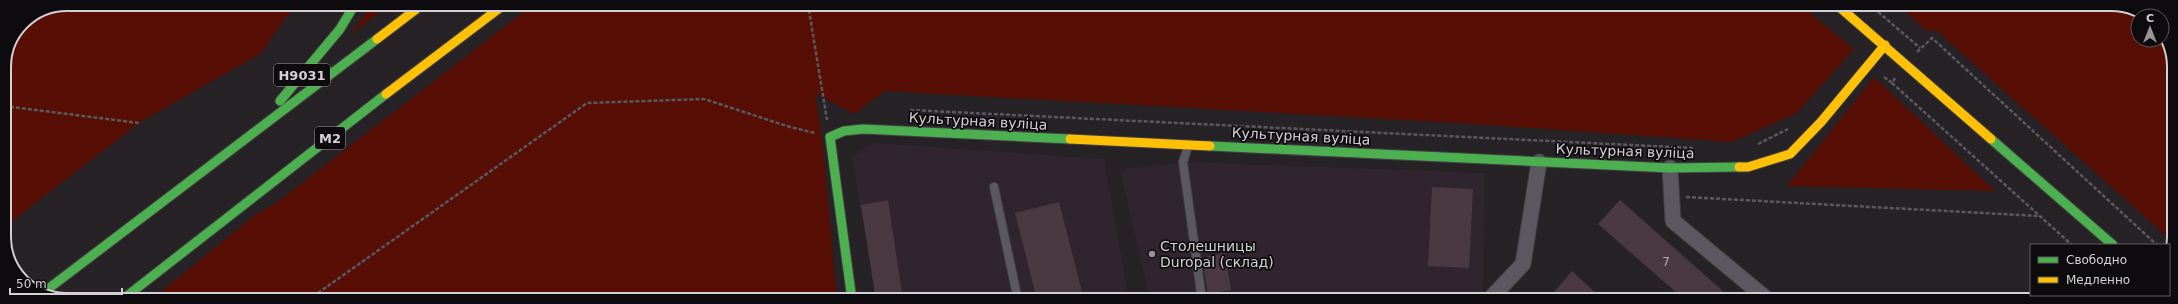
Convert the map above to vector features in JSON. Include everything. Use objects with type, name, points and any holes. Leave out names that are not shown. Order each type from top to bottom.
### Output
[{"type":"main road","name":"Н9031","points":[[242,141],[299,80],[340,29],[351,11]]},
{"type":"main road","points":[[47,289],[414,11]]},
{"type":"main road","name":"М2","points":[[132,293],[388,92],[496,11]]},
{"type":"main road","points":[[1844,11],[2113,244]]},
{"type":"main road","name":"Культурная вуліца","points":[[830,137],[844,131],[863,130],[1670,168],[1748,167],[1790,154],[1821,122],[1885,45]]},
{"type":"main road","points":[[830,137],[851,293]]},
{"type":"street","points":[[1496,293],[1523,264],[1539,162]]},
{"type":"street","points":[[1670,168],[1673,221],[1760,293]]},
{"type":"lane","points":[[1188,145],[1183,162],[1201,293]]},
{"type":"lane","points":[[994,187],[1017,293]]},
{"type":"path","points":[[318,293],[587,102],[704,98],[790,127],[830,137],[809,11]]},
{"type":"path","points":[[1877,11],[1920,48],[1932,38],[2156,244]]},
{"type":"path","points":[[1884,76],[2071,244]]},
{"type":"path","points":[[1892,83],[1897,76]]},
{"type":"path","points":[[11,107],[139,124]]},
{"type":"path","points":[[910,110],[1697,148]]},
{"type":"path","points":[[1751,147],[1792,127]]},
{"type":"path","points":[[1672,196],[2039,216]]},
{"type":"shaded area","points":[[67,11],[291,11],[260,54],[139,123],[11,222],[12,56],[15,46],[21,36],[36,21],[46,15]]},
{"type":"shaded area","points":[[367,11],[381,11],[351,35]]},
{"type":"shaded area","points":[[525,11],[1808,11],[1854,49],[1797,113],[1732,142],[1458,123],[885,91],[854,114],[815,93],[823,147],[836,293],[160,293],[255,215],[276,203]]},
{"type":"shaded area","points":[[1905,11],[2118,11],[2130,14],[2130,48],[2164,48],[2166,56],[2167,237],[1936,30],[1927,31]]},
{"type":"shaded area","points":[[1874,77],[1995,191],[1787,186]]},
{"type":"shaded area","points":[[871,143],[1104,159],[1128,293],[875,293],[852,158]]},
{"type":"shaded area","points":[[1183,162],[1485,173],[1483,293],[1148,293],[1120,170]]},
{"type":"building","points":[[1432,187],[1473,189],[1469,268],[1428,266]]},
{"type":"building","points":[[888,200],[902,293],[875,293],[861,205]]},
{"type":"building","points":[[1620,200],[1725,293],[1677,293],[1598,224]]},
{"type":"building","points":[[1059,202],[1082,293],[1035,293],[1015,213]]},
{"type":"building","points":[[1225,253],[1231,290],[1208,293],[1204,269],[1207,267],[1206,257]]},
{"type":"building","points":[[1572,271],[1596,293],[1553,293]]},
{"type":"traffic: fast","points":[[280,101],[340,29],[351,11]]},
{"type":"traffic: fast","points":[[47,289],[377,39]]},
{"type":"traffic: fast","points":[[131,293],[386,94]]},
{"type":"traffic: fast","points":[[851,293],[830,137],[844,131],[863,129],[1070,139]]},
{"type":"traffic: fast","points":[[1991,139],[2112,244]]},
{"type":"traffic: fast","points":[[1210,146],[1670,168],[1739,167]]},
{"type":"traffic: slow","points":[[377,39],[414,11]]},
{"type":"traffic: slow","points":[[386,94],[496,11]]},
{"type":"traffic: slow","points":[[1844,11],[1991,139]]},
{"type":"traffic: slow","points":[[1739,167],[1748,167],[1790,154],[1821,122],[1885,45]]},
{"type":"traffic: slow","points":[[1070,139],[1210,146]]},
{"type":"place","name":"Столешницы Duropal (склад)","points":[[1152,254]]}]
